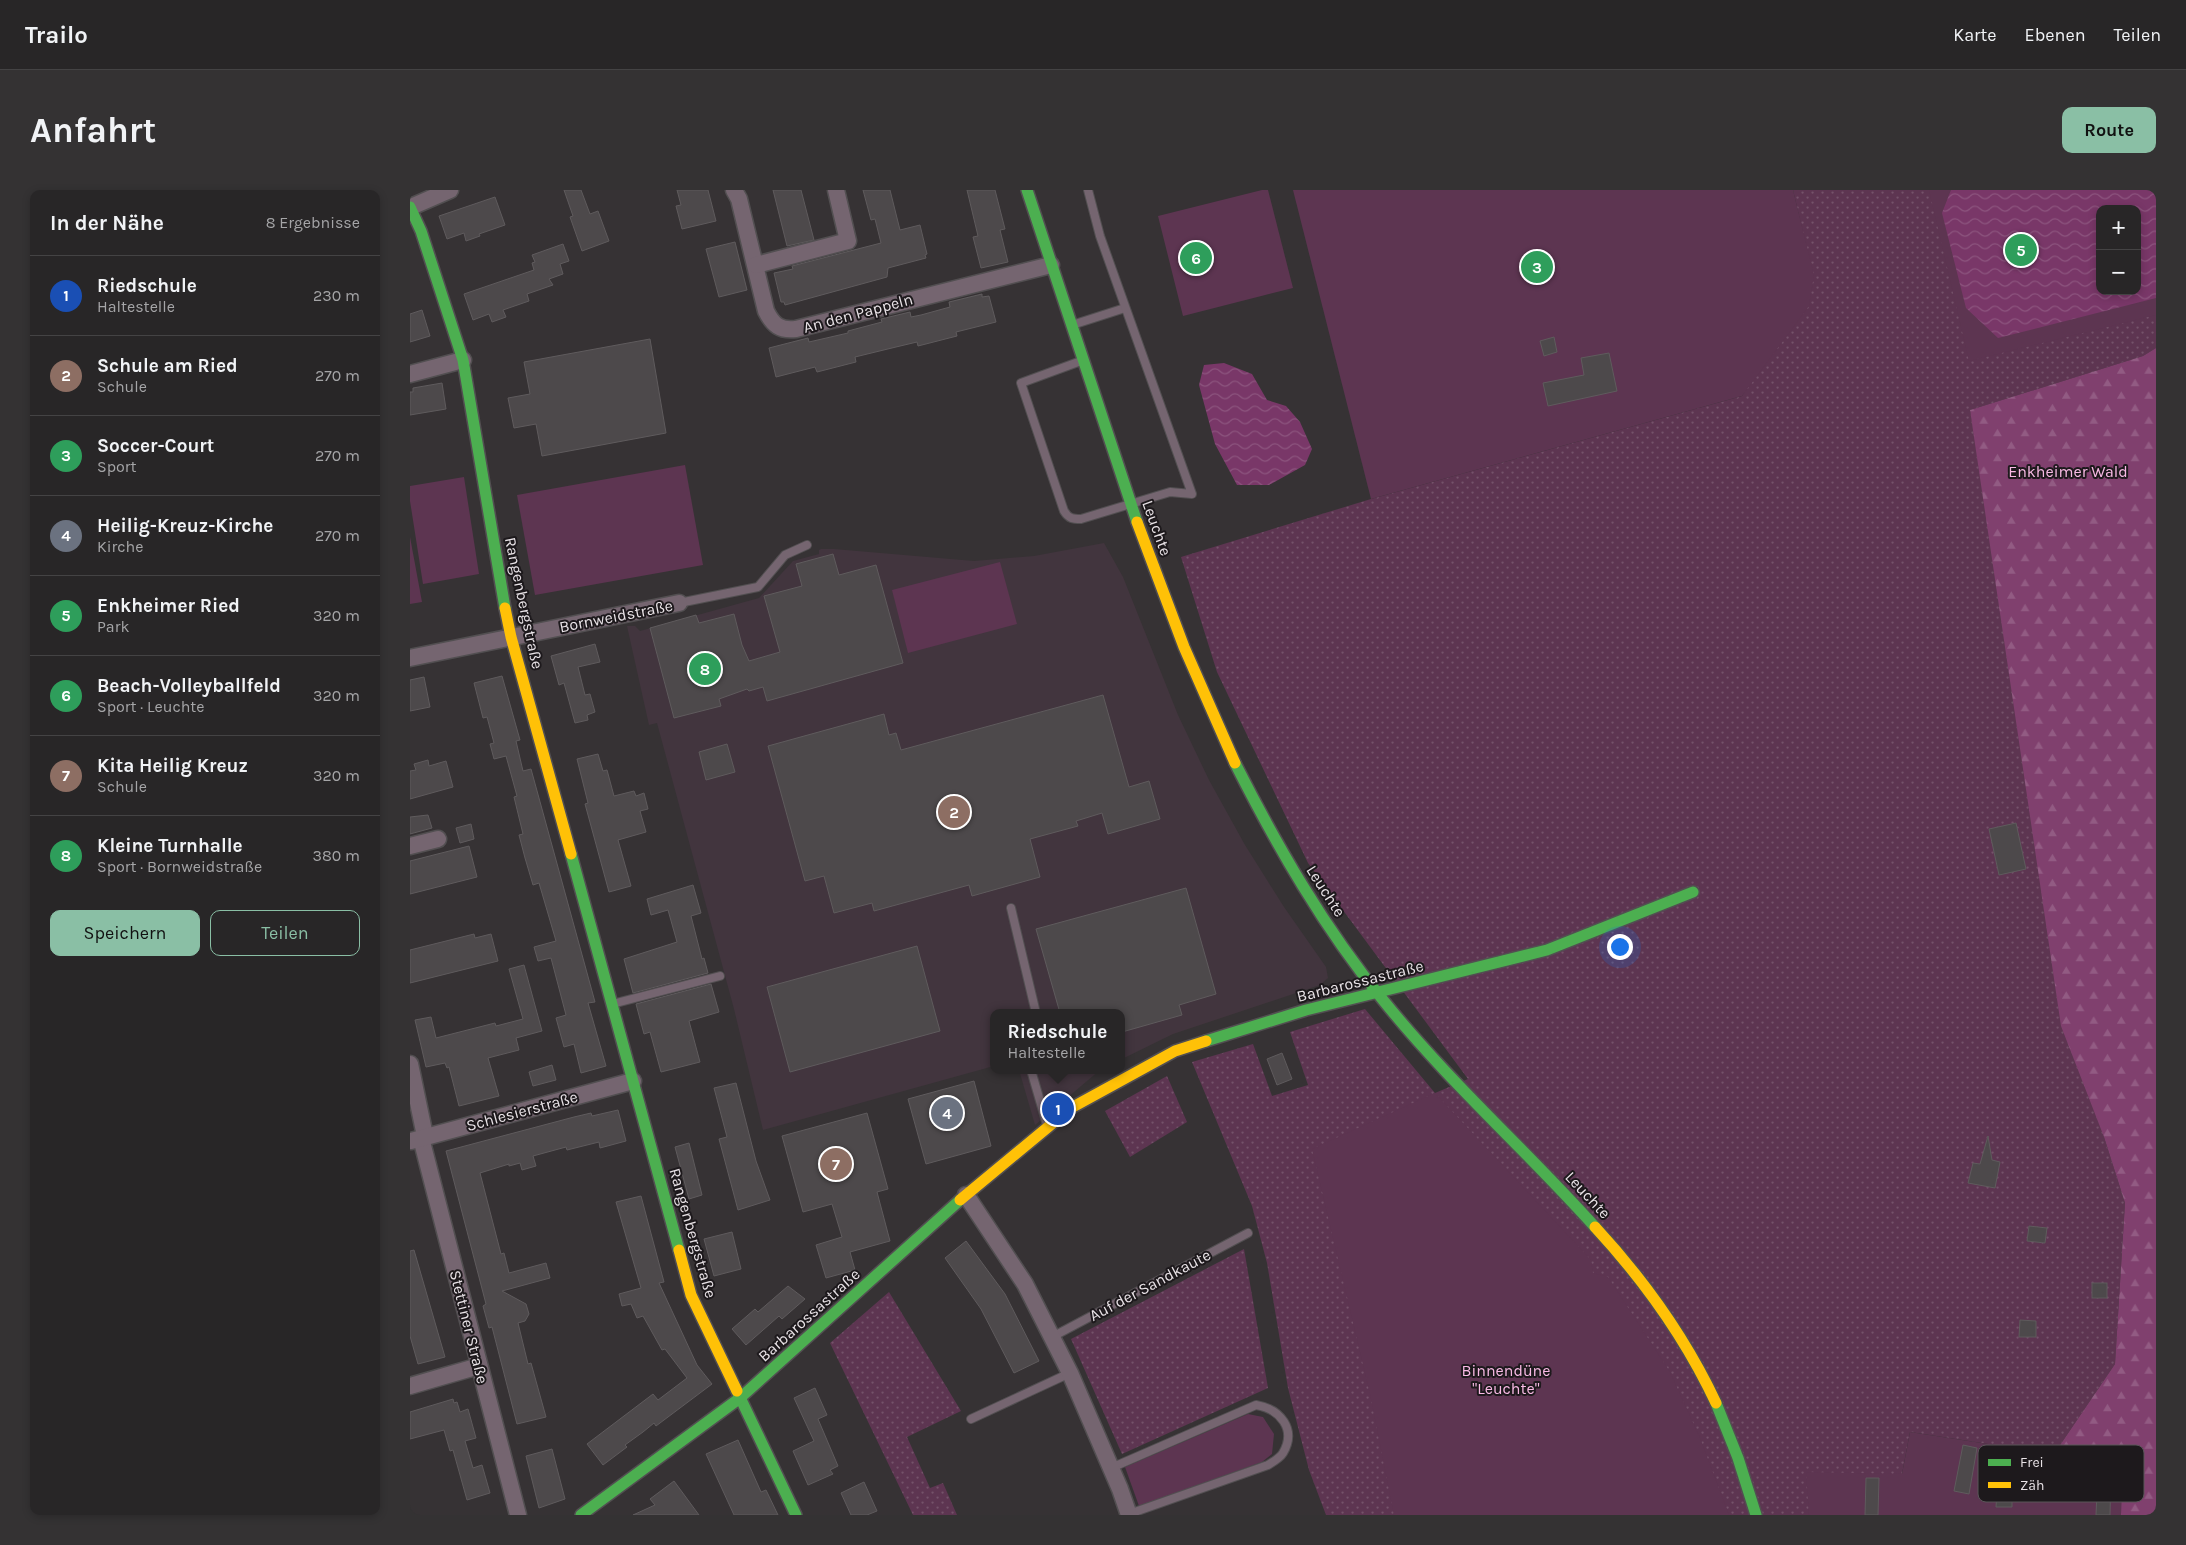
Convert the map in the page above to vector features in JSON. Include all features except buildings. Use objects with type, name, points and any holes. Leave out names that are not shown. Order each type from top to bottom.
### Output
[{"type":"street","points":[[411,207],[450,190]]},
{"type":"street","name":"An den Pappeln","points":[[734,190],[739,199],[771,320],[775,325],[788,330],[1050,265]]},
{"type":"street","points":[[756,265],[848,240],[836,190]]},
{"type":"street","name":"Leuchte","points":[[1027,190],[1082,361],[1173,619],[1227,748],[1278,845],[1320,913],[1377,993],[1449,1074],[1579,1208],[1658,1301],[1686,1344],[1720,1409],[1735,1445],[1756,1515]]},
{"type":"street","name":"Rangenbergstraße","points":[[411,207],[421,231],[463,360],[495,555],[512,637],[691,1295],[796,1515]]},
{"type":"street","points":[[410,374],[463,360]]},
{"type":"street","name":"Bornweidstraße","points":[[410,658],[679,603]]},
{"type":"street","points":[[410,846],[438,839]]},
{"type":"street","name":"Barbarossastraße","points":[[582,1515],[740,1398],[966,1195],[1070,1108],[1175,1051],[1306,1010],[1548,950],[1693,892]]},
{"type":"street","name":"Stettiner Straße","points":[[410,1064],[419,1138],[518,1515]]},
{"type":"street","name":"Schlesierstraße","points":[[419,1138],[634,1081]]},
{"type":"street","points":[[966,1195],[1026,1284],[1070,1374],[1111,1468],[1129,1515]]},
{"type":"street","points":[[410,1386],[479,1366]]},
{"type":"lane","points":[[1082,361],[1021,383],[1064,512],[1068,517],[1081,519],[1170,492],[1192,494],[1100,236],[1088,190]]},
{"type":"lane","points":[[1070,325],[1125,308]]},
{"type":"lane","name":"Bornweidstraße","points":[[679,603],[758,587],[785,555],[807,545]]},
{"type":"lane","points":[[1011,908],[1035,1009]]},
{"type":"lane","points":[[613,1004],[720,976]]},
{"type":"lane","points":[[1032,1074],[1048,1127]]},
{"type":"lane","name":"Auf der Sandkaute","points":[[1052,1337],[1248,1233]]},
{"type":"lane","points":[[971,1419],[1070,1374]]},
{"type":"lane","points":[[1111,1468],[1256,1405],[1268,1407],[1280,1414],[1286,1429],[1288,1441],[1282,1455],[1268,1465],[1129,1515]]},
{"type":"shaded area","points":[[1104,543],[1123,577],[1178,715],[1209,780],[1245,845],[1284,907],[1326,967],[1328,978],[1320,985],[1173,1034],[1125,1058],[1125,1009],[990,1009],[990,1067],[763,1130],[734,1009],[657,723],[649,725],[627,626],[635,626],[640,631],[759,598],[793,561],[819,554],[821,549],[974,561],[1034,556]]},
{"type":"shaded area","points":[[1020,1074],[1095,1074],[1035,1125]]},
{"type":"green space","points":[[1268,190],[1293,288],[1183,316],[1158,216]]},
{"type":"green space","points":[[1293,190],[1793,190],[1814,275],[1809,306],[1742,396],[1371,499]]},
{"type":"green space","points":[[1793,190],[1951,190],[1966,308],[2156,298],[2156,348],[2143,356],[1970,410],[2104,1137],[2125,1203],[2115,1364],[2060,1445],[1995,1445],[1910,1432],[1902,1474],[1890,1515],[1326,1515],[1309,1470],[1288,1388],[1267,1263],[1252,1206],[1192,1062],[1253,1044],[1272,1096],[1308,1085],[1290,1032],[1365,1009],[1435,1093],[1468,1079],[1308,863],[1217,672],[1181,557],[1371,499],[1742,396],[1813,275]]},
{"type":"green space","points":[[1929,190],[2156,190],[2156,315],[1969,361]]},
{"type":"green space","name":"Enkheimer Wald","points":[[2156,348],[2156,1515],[2121,1515],[2121,1502],[2144,1502],[2144,1445],[2060,1445],[2115,1364],[2125,1203],[2104,1137],[2061,1026],[1970,410],[2143,356]]},
{"type":"green space","points":[[685,465],[703,565],[535,595],[517,495]]},
{"type":"green space","points":[[464,477],[479,574],[423,584],[410,501],[410,486]]},
{"type":"green space","points":[[410,537],[422,602],[410,604]]},
{"type":"green space","points":[[1000,562],[1017,624],[908,653],[892,590]]},
{"type":"green space","points":[[1167,1076],[1187,1122],[1130,1157],[1105,1111]]},
{"type":"green space","name":"Binnendüne \"Leuchte\"","points":[[1435,1093],[1591,1260],[1593,1273],[1608,1277],[1670,1372],[1700,1438],[1729,1515],[1394,1515],[1370,1394],[1312,1149]]},
{"type":"green space","points":[[1244,1249],[1268,1388],[1122,1454],[1071,1339]]},
{"type":"green space","points":[[889,1292],[961,1411],[907,1437],[930,1488],[943,1483],[957,1515],[913,1515],[830,1343]]},
{"type":"green space","points":[[1248,1414],[1263,1417],[1274,1434],[1272,1454],[1262,1462],[1139,1506],[1125,1467]]},
{"type":"green space","points":[[1910,1432],[1995,1445],[1978,1445],[1978,1502],[2121,1502],[2121,1515],[1809,1515],[1806,1472],[1902,1474]]},
{"type":"water","points":[[1951,190],[2156,190],[2156,298],[1998,338],[1966,308],[1942,213]]},
{"type":"water","points":[[1224,363],[1252,374],[1267,400],[1286,406],[1300,422],[1312,449],[1305,465],[1269,485],[1237,485],[1215,444],[1199,385],[1204,365]]},
{"type":"traffic: fast","points":[[1027,190],[1137,522]]},
{"type":"traffic: fast","points":[[410,207],[421,231],[463,360],[505,608]]},
{"type":"traffic: fast","points":[[1235,763],[1303,886],[1361,973],[1434,1059],[1595,1227]]},
{"type":"traffic: fast","points":[[571,854],[679,1250]]},
{"type":"traffic: fast","points":[[1206,1041],[1306,1010],[1547,950],[1693,892]]},
{"type":"traffic: fast","points":[[581,1515],[740,1398],[960,1200]]},
{"type":"traffic: fast","points":[[737,1391],[796,1515]]},
{"type":"traffic: fast","points":[[1716,1403],[1738,1458],[1756,1515]]},
{"type":"traffic: slow","points":[[1137,522],[1184,647],[1235,763]]},
{"type":"traffic: slow","points":[[505,608],[511,637],[571,854]]},
{"type":"traffic: slow","points":[[960,1200],[1071,1108],[1175,1051],[1206,1041]]},
{"type":"traffic: slow","points":[[1595,1227],[1647,1289],[1662,1310],[1691,1355],[1716,1403]]},
{"type":"traffic: slow","points":[[679,1250],[691,1295],[737,1391]]},
{"type":"place","name":"Enkheimer Ried","points":[[2021,250]]},
{"type":"place","name":"Beach-Volleyballfeld","points":[[1196,258]]},
{"type":"place","name":"Soccer-Court","points":[[1537,267]]},
{"type":"place","name":"Kleine Turnhalle","points":[[705,669]]},
{"type":"place","name":"Schule am Ried","points":[[954,812]]},
{"type":"place","name":"Riedschule","points":[[1058,1109]]},
{"type":"place","name":"Heilig-Kreuz-Kirche","points":[[947,1113]]},
{"type":"place","name":"Kita Heilig Kreuz","points":[[836,1164]]}]
